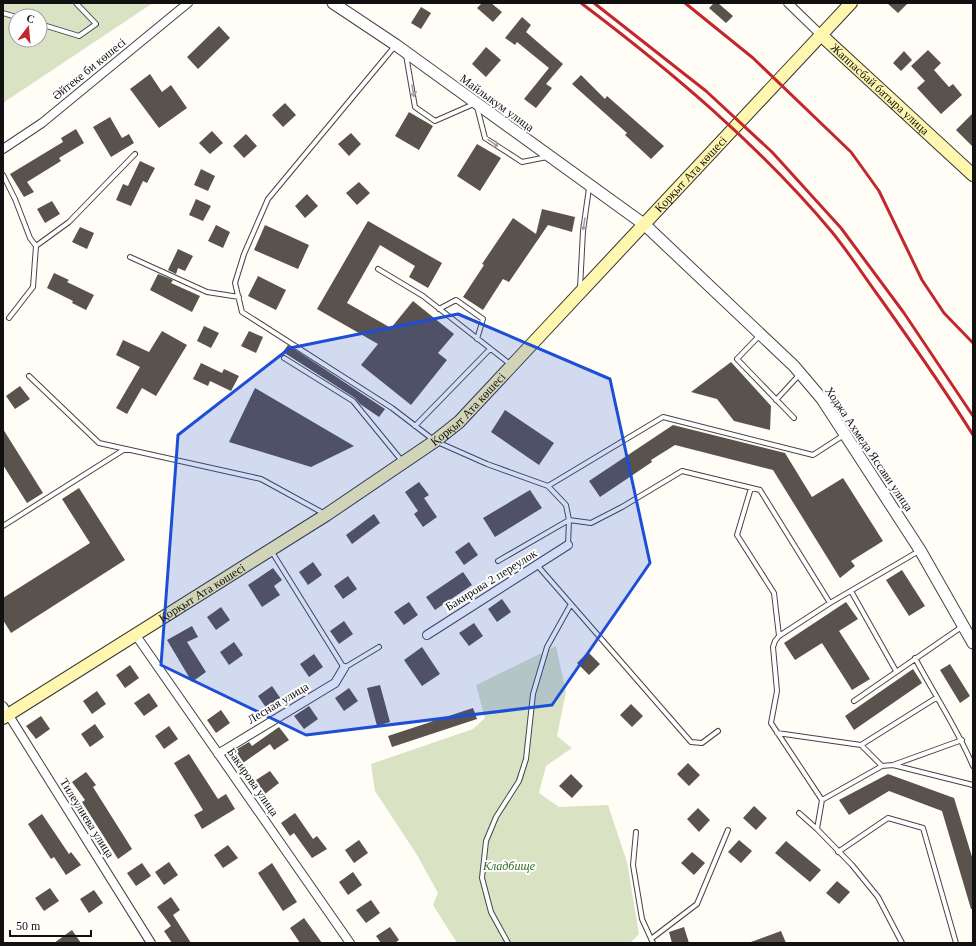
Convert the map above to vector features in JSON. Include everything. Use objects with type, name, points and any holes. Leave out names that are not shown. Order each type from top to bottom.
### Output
[{"type":"main road","name":"Қорқыт Ата көшесі","points":[[5,713],[326,515],[435,441],[459,422],[645,225],[851,3]]},
{"type":"main road","name":"Жаппасбай батыра улица","points":[[821,35],[973,174]]},
{"type":"street","name":"Әйтеке би көшесі","points":[[3,149],[42,123],[188,3]]},
{"type":"street","name":"Майлыкум улица","points":[[333,3],[396,45],[645,225]]},
{"type":"street","name":"Жаппасбай батыра улица","points":[[788,3],[821,35]]},
{"type":"street","name":"Ходжа Ахмеда Яссави улица","points":[[645,225],[761,335],[800,374],[822,399],[920,550],[973,644]]},
{"type":"street","name":"Бакирова 2 переулок","points":[[427,635],[568,545]]},
{"type":"street","name":"Бакирова улица","points":[[135,634],[350,943]]},
{"type":"street","name":"Лесная улица","points":[[218,754],[334,683],[344,668]]},
{"type":"street","name":"Тилеулиева улица","points":[[5,713],[151,943]]},
{"type":"lane","points":[[48,26],[80,36],[96,24],[76,3]]},
{"type":"lane","points":[[396,45],[268,199],[244,254],[235,283],[242,312],[392,408],[435,441],[487,464],[548,486],[566,505],[569,520],[568,545]]},
{"type":"lane","points":[[406,53],[415,107],[435,121],[476,103],[485,138],[522,162],[550,156]]},
{"type":"lane","points":[[36,246],[69,222],[135,154]]},
{"type":"lane","points":[[3,174],[15,199],[30,238],[36,246],[33,287],[9,318]]},
{"type":"lane","points":[[580,293],[583,231],[590,185]]},
{"type":"lane","points":[[130,257],[207,292],[239,297]]},
{"type":"lane","points":[[378,269],[423,296],[512,366]]},
{"type":"lane","points":[[439,309],[456,300],[483,319],[478,339]]},
{"type":"lane","points":[[761,335],[737,359],[794,418]]},
{"type":"lane","points":[[415,426],[490,349]]},
{"type":"lane","points":[[284,358],[353,401],[404,462]]},
{"type":"lane","points":[[776,400],[800,374]]},
{"type":"lane","points":[[29,376],[99,443],[261,479],[326,515]]},
{"type":"lane","points":[[548,486],[663,417],[812,455],[845,435]]},
{"type":"lane","points":[[3,526],[125,449]]},
{"type":"lane","points":[[498,561],[569,520],[591,523],[622,507],[682,471],[760,490],[830,603]]},
{"type":"lane","points":[[751,488],[737,534],[774,593],[779,636]]},
{"type":"lane","points":[[270,550],[344,668],[379,647]]},
{"type":"lane","points":[[817,828],[822,800],[771,723],[777,691],[774,647],[775,641],[779,636],[830,603],[920,550]]},
{"type":"lane","points":[[537,565],[692,742],[702,743],[718,731]]},
{"type":"lane","points":[[851,591],[896,671]]},
{"type":"lane","points":[[508,943],[491,912],[482,878],[486,841],[496,817],[519,781],[526,759],[533,694],[547,647],[571,604]]},
{"type":"lane","points":[[854,701],[964,626]]},
{"type":"lane","points":[[915,658],[936,698],[962,740],[973,766]]},
{"type":"lane","points":[[861,745],[936,698]]},
{"type":"lane","points":[[777,733],[861,745],[882,766]]},
{"type":"lane","points":[[822,800],[882,766],[892,765],[962,740]]},
{"type":"lane","points":[[892,765],[973,784]]},
{"type":"lane","points":[[799,814],[817,828],[838,852],[852,865],[878,897],[902,943]]},
{"type":"lane","points":[[838,852],[888,818],[923,828],[956,943]]},
{"type":"lane","points":[[636,832],[633,865],[642,919],[652,941],[697,904],[728,830]]},
{"type":"highlighted area","points":[[458,314],[610,379],[650,563],[552,705],[306,735],[161,665],[178,435],[290,348]]},
{"type":"green space","points":[[3,3],[153,3],[3,103]]},
{"type":"green space","name":"Кладбище","points":[[556,646],[566,692],[557,736],[572,748],[546,766],[539,793],[559,807],[608,805],[627,862],[639,934],[630,943],[457,943],[433,905],[438,893],[417,855],[375,791],[371,764],[473,729],[485,718],[476,685]]},
{"type":"building","points":[[482,3],[491,3],[502,12],[493,22],[477,8]]},
{"type":"building","points":[[714,3],[718,3],[733,16],[726,23],[709,8]]},
{"type":"building","points":[[887,3],[908,3],[898,13]]},
{"type":"building","points":[[421,7],[431,13],[421,29],[411,23]]},
{"type":"building","points":[[522,17],[531,25],[526,32],[563,64],[546,84],[552,88],[536,108],[524,99],[549,68],[517,42],[515,45],[505,38]]},
{"type":"building","points":[[219,26],[230,38],[198,69],[187,57]]},
{"type":"building","points":[[486,47],[501,60],[486,77],[472,64]]},
{"type":"building","points":[[928,50],[941,63],[934,70],[949,87],[953,84],[962,95],[941,114],[917,88],[925,81],[911,66]]},
{"type":"building","points":[[904,51],[912,60],[901,71],[893,63]]},
{"type":"building","points":[[150,74],[162,92],[171,85],[187,108],[159,128],[130,89]]},
{"type":"building","points":[[581,75],[605,99],[607,96],[664,146],[651,159],[625,135],[627,133],[572,84]]},
{"type":"building","points":[[285,103],[296,115],[283,127],[272,115]]},
{"type":"building","points":[[409,112],[433,126],[419,150],[395,136]]},
{"type":"building","points":[[973,113],[973,147],[956,130]]},
{"type":"building","points":[[110,117],[122,138],[129,134],[134,143],[111,157],[93,127]]},
{"type":"building","points":[[76,129],[84,143],[59,158],[61,161],[27,182],[34,192],[24,197],[10,174],[63,142],[61,138]]},
{"type":"building","points":[[212,131],[223,143],[210,154],[199,143]]},
{"type":"building","points":[[351,133],[361,144],[349,156],[338,144]]},
{"type":"building","points":[[246,134],[257,146],[244,158],[233,146]]},
{"type":"building","points":[[477,144],[501,158],[480,191],[457,176]]},
{"type":"building","points":[[140,161],[155,168],[147,183],[143,181],[131,206],[116,200],[123,184],[128,186]]},
{"type":"building","points":[[201,169],[215,176],[208,191],[194,185]]},
{"type":"building","points":[[359,182],[370,193],[357,205],[346,193]]},
{"type":"building","points":[[307,194],[318,206],[305,218],[295,206]]},
{"type":"building","points":[[196,199],[211,206],[203,221],[189,215]]},
{"type":"building","points":[[52,201],[60,214],[45,223],[37,209]]},
{"type":"building","points":[[542,209],[575,217],[572,232],[548,225],[509,282],[503,279],[483,310],[463,297],[484,265],[482,264],[513,218],[536,234]]},
{"type":"building","points":[[368,221],[442,263],[428,288],[409,277],[415,266],[380,245],[347,303],[391,328],[413,301],[454,334],[438,353],[447,360],[411,405],[361,365],[378,344],[317,309]]},
{"type":"building","points":[[216,225],[230,232],[223,248],[208,241]]},
{"type":"building","points":[[265,225],[309,245],[298,269],[254,250]]},
{"type":"building","points":[[80,227],[94,233],[87,249],[72,242]]},
{"type":"building","points":[[178,249],[193,256],[185,271],[178,268],[176,274],[168,270]]},
{"type":"building","points":[[54,273],[69,280],[67,282],[94,295],[86,310],[72,303],[73,301],[47,288]]},
{"type":"building","points":[[158,274],[173,280],[171,283],[200,296],[192,312],[150,290]]},
{"type":"building","points":[[258,276],[286,290],[276,310],[248,296]]},
{"type":"building","points":[[204,326],[219,333],[211,348],[197,341]]},
{"type":"building","points":[[162,331],[187,345],[156,396],[142,388],[127,414],[116,408],[140,367],[116,355],[123,340],[149,352]]},
{"type":"building","points":[[249,331],[263,337],[256,353],[241,346]]},
{"type":"building","points":[[288,345],[385,409],[379,417],[360,404],[355,398],[283,352]]},
{"type":"building","points":[[731,362],[771,406],[770,430],[734,421],[717,399],[691,392]]},
{"type":"building","points":[[201,363],[222,373],[224,369],[239,376],[231,391],[210,381],[208,386],[193,379]]},
{"type":"building","points":[[20,386],[30,399],[15,409],[6,396]]},
{"type":"building","points":[[255,388],[354,446],[311,467],[229,442]]},
{"type":"building","points":[[505,410],[554,443],[539,465],[491,432]]},
{"type":"building","points":[[673,425],[785,453],[812,497],[843,478],[883,541],[851,561],[855,566],[840,578],[773,470],[675,445],[651,460],[652,462],[600,497],[589,481]]},
{"type":"building","points":[[3,429],[43,493],[27,503],[3,465]]},
{"type":"building","points":[[419,482],[429,495],[424,498],[437,517],[423,527],[414,514],[418,511],[405,492]]},
{"type":"building","points":[[79,488],[125,560],[11,633],[3,620],[3,598],[90,543],[62,499]]},
{"type":"building","points":[[530,490],[542,508],[495,537],[483,518]]},
{"type":"building","points":[[374,514],[380,523],[352,544],[346,535]]},
{"type":"building","points":[[469,542],[478,555],[464,565],[455,552]]},
{"type":"building","points":[[313,562],[322,575],[308,585],[299,572]]},
{"type":"building","points":[[273,568],[282,580],[274,586],[280,595],[262,607],[248,585]]},
{"type":"building","points":[[902,570],[925,606],[909,616],[886,580]]},
{"type":"building","points":[[463,572],[472,585],[435,610],[426,597]]},
{"type":"building","points":[[348,576],[357,589],[343,599],[334,586]]},
{"type":"building","points":[[502,599],[511,612],[497,622],[488,609]]},
{"type":"building","points":[[409,602],[418,615],[404,625],[394,612]]},
{"type":"building","points":[[846,602],[858,619],[839,631],[870,679],[852,690],[822,643],[795,660],[784,643]]},
{"type":"building","points":[[221,607],[230,620],[216,630],[207,617]]},
{"type":"building","points":[[344,621],[353,634],[339,644],[330,631]]},
{"type":"building","points":[[474,623],[483,636],[469,646],[459,633]]},
{"type":"building","points":[[192,626],[198,637],[187,642],[206,672],[192,682],[167,640]]},
{"type":"building","points":[[234,642],[243,655],[229,665],[220,652]]},
{"type":"building","points":[[422,647],[440,674],[422,686],[404,660]]},
{"type":"building","points":[[588,652],[600,664],[589,675],[577,663]]},
{"type":"building","points":[[314,654],[323,667],[309,677],[300,664]]},
{"type":"building","points":[[950,664],[970,696],[960,703],[940,670]]},
{"type":"building","points":[[130,665],[139,678],[125,688],[116,675]]},
{"type":"building","points":[[913,669],[922,683],[854,730],[845,716]]},
{"type":"building","points":[[380,685],[390,722],[377,726],[367,688]]},
{"type":"building","points":[[272,686],[281,699],[267,709],[258,696]]},
{"type":"building","points":[[349,688],[358,701],[344,711],[335,698]]},
{"type":"building","points":[[97,691],[106,704],[92,714],[83,701]]},
{"type":"building","points":[[149,693],[158,706],[144,716],[134,703]]},
{"type":"building","points":[[631,704],[643,716],[632,727],[620,715]]},
{"type":"building","points":[[309,706],[318,719],[304,729],[294,716]]},
{"type":"building","points":[[473,708],[477,719],[392,747],[388,736]]},
{"type":"building","points":[[221,710],[230,723],[216,733],[207,720]]},
{"type":"building","points":[[41,716],[50,729],[36,739],[26,726]]},
{"type":"building","points":[[95,724],[104,737],[90,747],[81,734]]},
{"type":"building","points":[[169,726],[178,739],[164,749],[155,736]]},
{"type":"building","points":[[279,727],[289,740],[274,750],[270,744],[243,763],[234,751],[249,742],[252,746]]},
{"type":"building","points":[[189,754],[218,799],[226,794],[235,809],[202,829],[194,815],[203,810],[174,763]]},
{"type":"building","points":[[688,763],[700,775],[689,786],[677,774]]},
{"type":"building","points":[[270,771],[279,783],[265,794],[256,780]]},
{"type":"building","points":[[86,772],[96,785],[93,787],[132,849],[118,859],[82,802],[85,800],[72,782]]},
{"type":"building","points":[[571,774],[583,786],[572,798],[559,786]]},
{"type":"building","points":[[888,774],[954,798],[973,860],[973,909],[971,909],[942,811],[889,791],[849,815],[839,800]]},
{"type":"building","points":[[754,806],[767,818],[756,830],[743,818]]},
{"type":"building","points":[[698,808],[710,820],[699,832],[687,819]]},
{"type":"building","points":[[295,813],[313,839],[317,836],[327,849],[312,858],[294,833],[290,836],[281,823]]},
{"type":"building","points":[[42,814],[69,854],[71,852],[81,865],[66,875],[54,857],[51,859],[28,824]]},
{"type":"building","points":[[359,840],[368,853],[354,863],[345,850]]},
{"type":"building","points":[[739,840],[752,851],[741,863],[728,852]]},
{"type":"building","points":[[786,841],[821,870],[810,882],[775,853]]},
{"type":"building","points":[[228,845],[238,858],[223,868],[214,855]]},
{"type":"building","points":[[692,852],[705,863],[694,875],[681,863]]},
{"type":"building","points":[[169,862],[178,875],[164,885],[155,872]]},
{"type":"building","points":[[142,863],[151,876],[136,886],[127,873]]},
{"type":"building","points":[[272,863],[297,902],[283,911],[258,873]]},
{"type":"building","points":[[353,872],[362,885],[348,895],[339,882]]},
{"type":"building","points":[[837,881],[850,892],[839,904],[826,893]]},
{"type":"building","points":[[50,888],[59,901],[44,911],[35,898]]},
{"type":"building","points":[[94,890],[103,903],[89,913],[80,899]]},
{"type":"building","points":[[171,897],[180,910],[173,915],[191,943],[172,943],[164,931],[171,926],[157,907]]},
{"type":"building","points":[[371,900],[380,913],[366,923],[356,910]]},
{"type":"building","points":[[304,918],[322,943],[300,943],[290,928]]},
{"type":"building","points":[[390,927],[399,940],[395,943],[381,943],[376,936]]},
{"type":"building","points":[[684,927],[689,943],[672,943],[669,932]]},
{"type":"building","points":[[72,930],[81,943],[54,943]]},
{"type":"building","points":[[781,931],[786,943],[751,942]]},
{"type":"railway","points":[[581,3],[648,55],[713,110],[775,169],[804,200],[832,232],[850,256],[928,366],[973,435]]},
{"type":"railway","points":[[594,3],[706,91],[772,152],[841,228],[904,313],[973,416]]},
{"type":"railway","points":[[685,3],[753,58],[851,152],[879,191],[922,280],[944,313],[973,343]]}]
